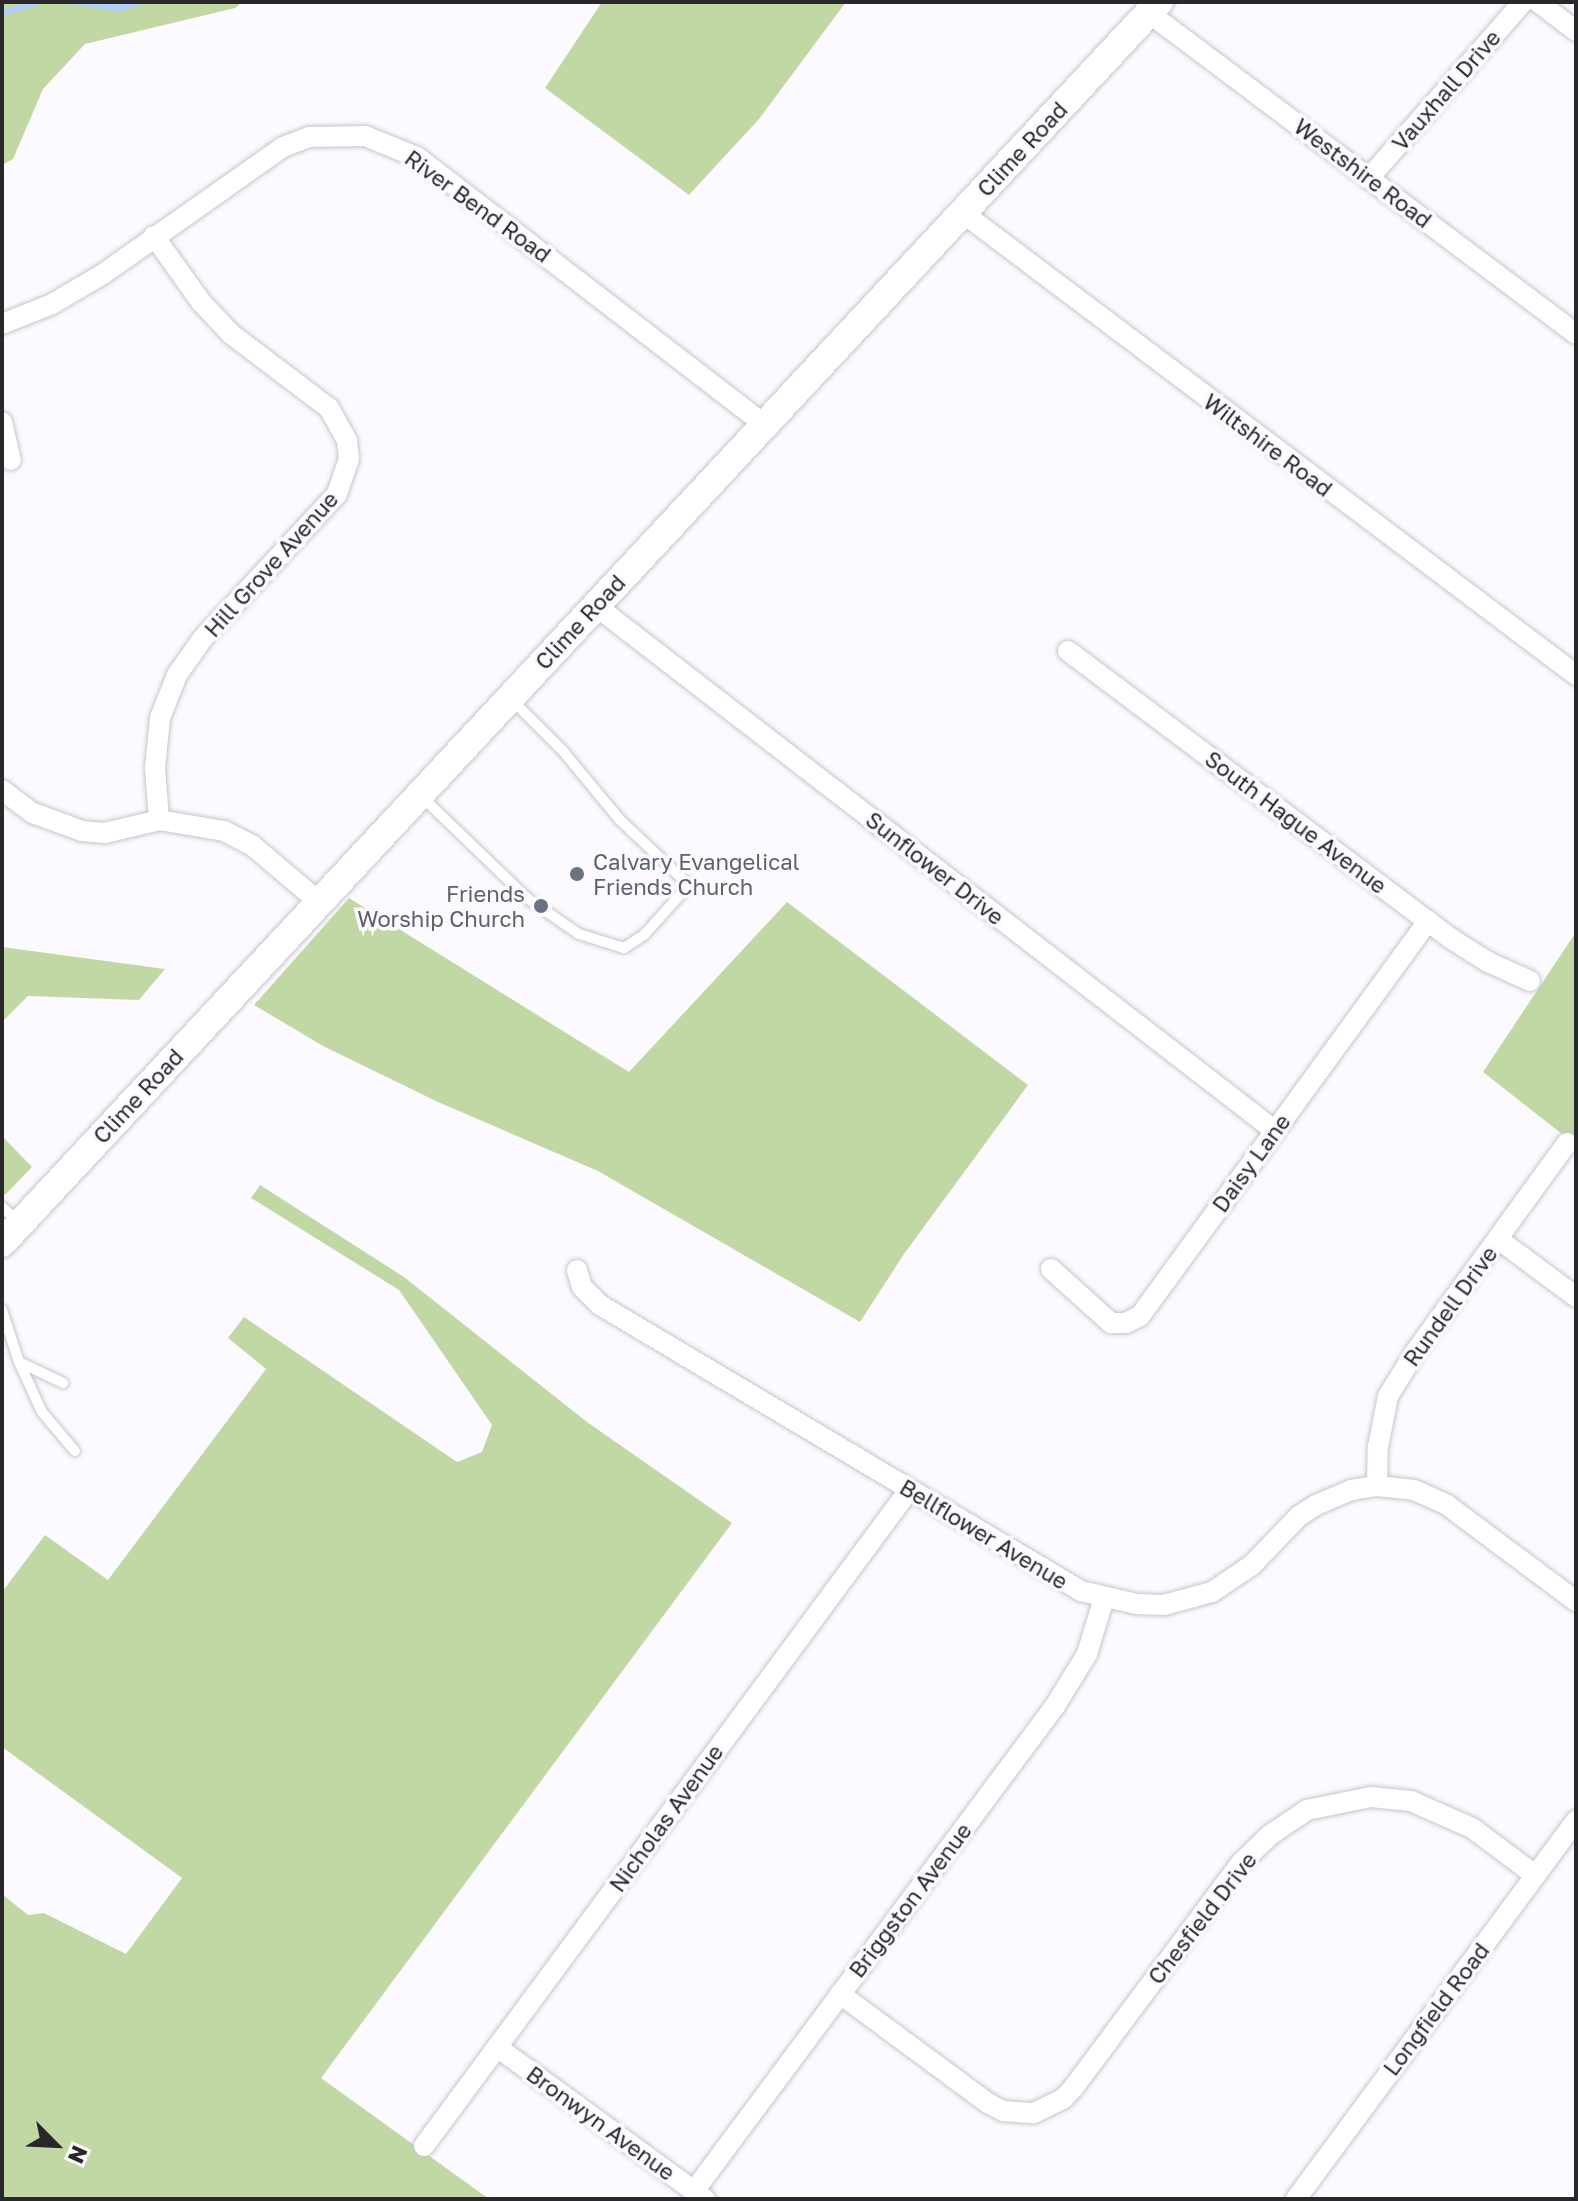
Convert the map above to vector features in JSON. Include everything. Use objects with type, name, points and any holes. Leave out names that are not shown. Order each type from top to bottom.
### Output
[{"type":"main road","name":"Clime Road","points":[[8,1225],[420,795],[1154,7]]},
{"type":"street","name":"Vauxhall Drive","points":[[1369,178],[1523,2]]},
{"type":"street","points":[[1538,2],[1576,31]]},
{"type":"street","name":"Westshire Road","points":[[1154,7],[1369,178],[1576,334]]},
{"type":"street","name":"River Bend Road","points":[[2,324],[52,304],[103,274],[283,147],[309,137],[365,136],[417,157],[764,424]]},
{"type":"street","name":"Wiltshire Road","points":[[963,213],[1576,675]]},
{"type":"street","name":"Hill Grove Avenue","points":[[154,236],[201,302],[231,334],[329,408],[344,432],[349,459],[337,494],[203,638],[177,675],[160,718],[155,768],[159,820]]},
{"type":"street","points":[[2,422],[11,460]]},
{"type":"street","name":"Sunflower Drive","points":[[596,606],[1274,1130]]},
{"type":"street","name":"South Hague Avenue","points":[[1068,651],[1428,921],[1488,962],[1530,981]]},
{"type":"street","points":[[2,790],[33,813],[82,831],[105,833],[159,820],[224,831],[253,846],[319,902]]},
{"type":"street","name":"Daisy Lane","points":[[1051,1269],[1111,1323],[1126,1323],[1140,1316],[1428,921]]},
{"type":"street","name":"Rundell Drive","points":[[1377,1486],[1378,1447],[1388,1396],[1416,1351],[1567,1143]]},
{"type":"street","points":[[1498,1239],[1576,1297]]},
{"type":"street","name":"Bellflower Avenue","points":[[577,1270],[582,1287],[600,1305],[1058,1580],[1104,1598],[1164,1605],[1212,1592],[1252,1565],[1299,1516],[1316,1505],[1351,1490],[1377,1486],[1414,1490],[1447,1505],[1576,1601]]},
{"type":"street","name":"Nicholas Avenue","points":[[424,2146],[909,1490]]},
{"type":"street","name":"Briggston Avenue","points":[[699,2195],[840,1994],[1055,1706],[1087,1654],[1104,1598]]},
{"type":"street","name":"Chesfield Drive","points":[[840,1994],[988,2103],[1003,2111],[1034,2113],[1063,2099],[1074,2087],[1241,1863],[1270,1835],[1307,1810],[1371,1797],[1411,1801],[1472,1828],[1535,1875]]},
{"type":"street","name":"Longfield Road","points":[[1296,2199],[1576,1820]]},
{"type":"street","name":"Bronwyn Avenue","points":[[497,2047],[699,2195]]},
{"type":"lane","points":[[420,795],[528,899],[579,934],[624,948],[644,935],[689,885],[620,820],[563,751],[510,698]]},
{"type":"lane","points":[[2,1310],[19,1362],[42,1412],[75,1451]]},
{"type":"lane","points":[[19,1362],[63,1383]]},
{"type":"green space","points":[[2,2],[243,2],[235,8],[85,44],[43,89],[13,159],[2,165]]},
{"type":"green space","points":[[602,2],[846,2],[759,119],[689,195],[545,88]]},
{"type":"green space","points":[[349,898],[629,1072],[787,902],[1028,1085],[904,1254],[860,1322],[598,1171],[438,1102],[323,1046],[254,1005]]},
{"type":"green space","points":[[1576,932],[1576,1145],[1483,1072]]},
{"type":"green space","points":[[2,947],[165,969],[139,1000],[28,996],[2,1022]]},
{"type":"green space","points":[[2,1136],[32,1167],[5,1195],[2,1192]]},
{"type":"green space","points":[[260,1185],[404,1277],[587,1422],[732,1523],[321,2078],[489,2199],[2,2199],[2,1894],[28,1915],[44,1913],[126,1954],[182,1878],[2,1747],[2,1592],[45,1535],[108,1580],[266,1369],[228,1338],[244,1317],[457,1462],[482,1452],[492,1425],[399,1290],[251,1198]]},
{"type":"waterway","points":[[2,13],[38,2]]},
{"type":"waterway","points":[[75,2],[119,8],[140,2]]},
{"type":"place","name":"Calvary Evangelical Friends Church","points":[[577,874]]},
{"type":"place","name":"Friends Worship Church","points":[[541,906]]}]
